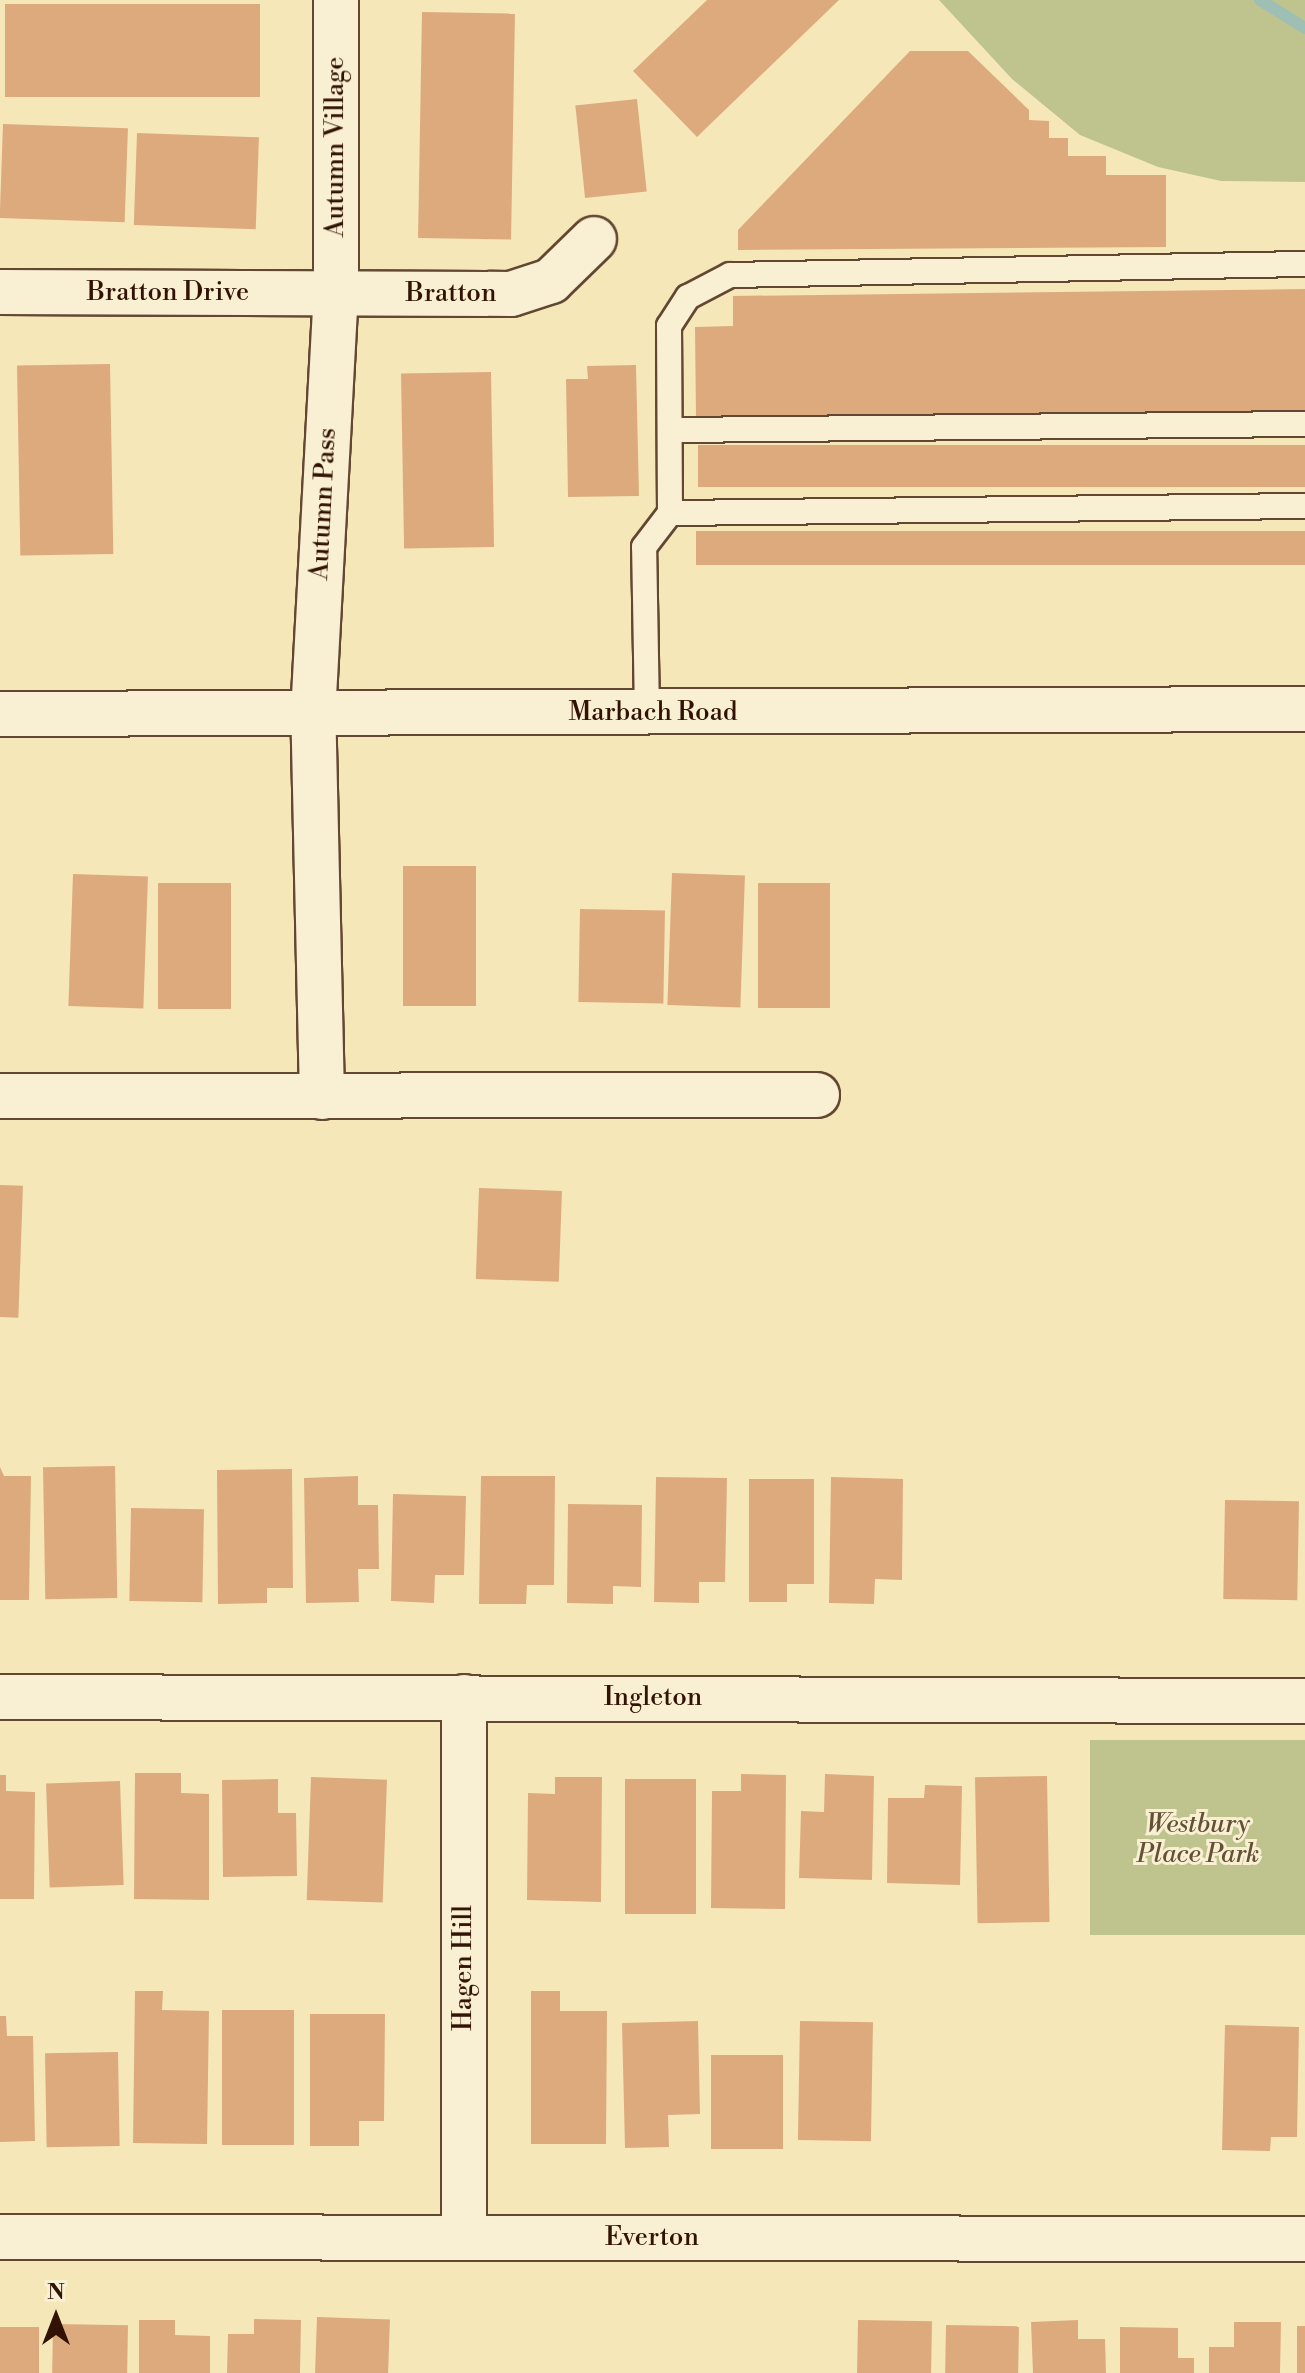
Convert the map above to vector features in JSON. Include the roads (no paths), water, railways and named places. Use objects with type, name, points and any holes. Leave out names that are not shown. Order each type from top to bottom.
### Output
[{"type":"street","name":"Autumn Village","points":[[336,0],[336,294]]},
{"type":"street","name":"Bratton","points":[[336,294],[511,294],[551,281],[594,239]]},
{"type":"street","name":"Bratton Drive","points":[[0,292],[336,294]]},
{"type":"street","name":"Autumn Pass","points":[[322,1097],[313,715],[336,294]]},
{"type":"street","name":"Marbach Road","points":[[0,714],[1305,709]]},
{"type":"street","points":[[0,1096],[817,1095]]},
{"type":"street","name":"Ingleton","points":[[0,1697],[1305,1701]]},
{"type":"street","name":"Hagen Hill","points":[[464,1697],[464,2238]]},
{"type":"street","name":"Everton","points":[[0,2237],[1305,2239]]},
{"type":"lane","points":[[647,713],[644,547],[670,513],[669,326],[688,297],[730,275],[1305,264]]},
{"type":"lane","points":[[670,430],[1305,424]]},
{"type":"lane","points":[[670,513],[1305,506]]},
{"type":"waterway","points":[[1260,0],[1305,28]]},
{"type":"park label","name":"Westbury Place Park","points":[[1198,1840]]}]
